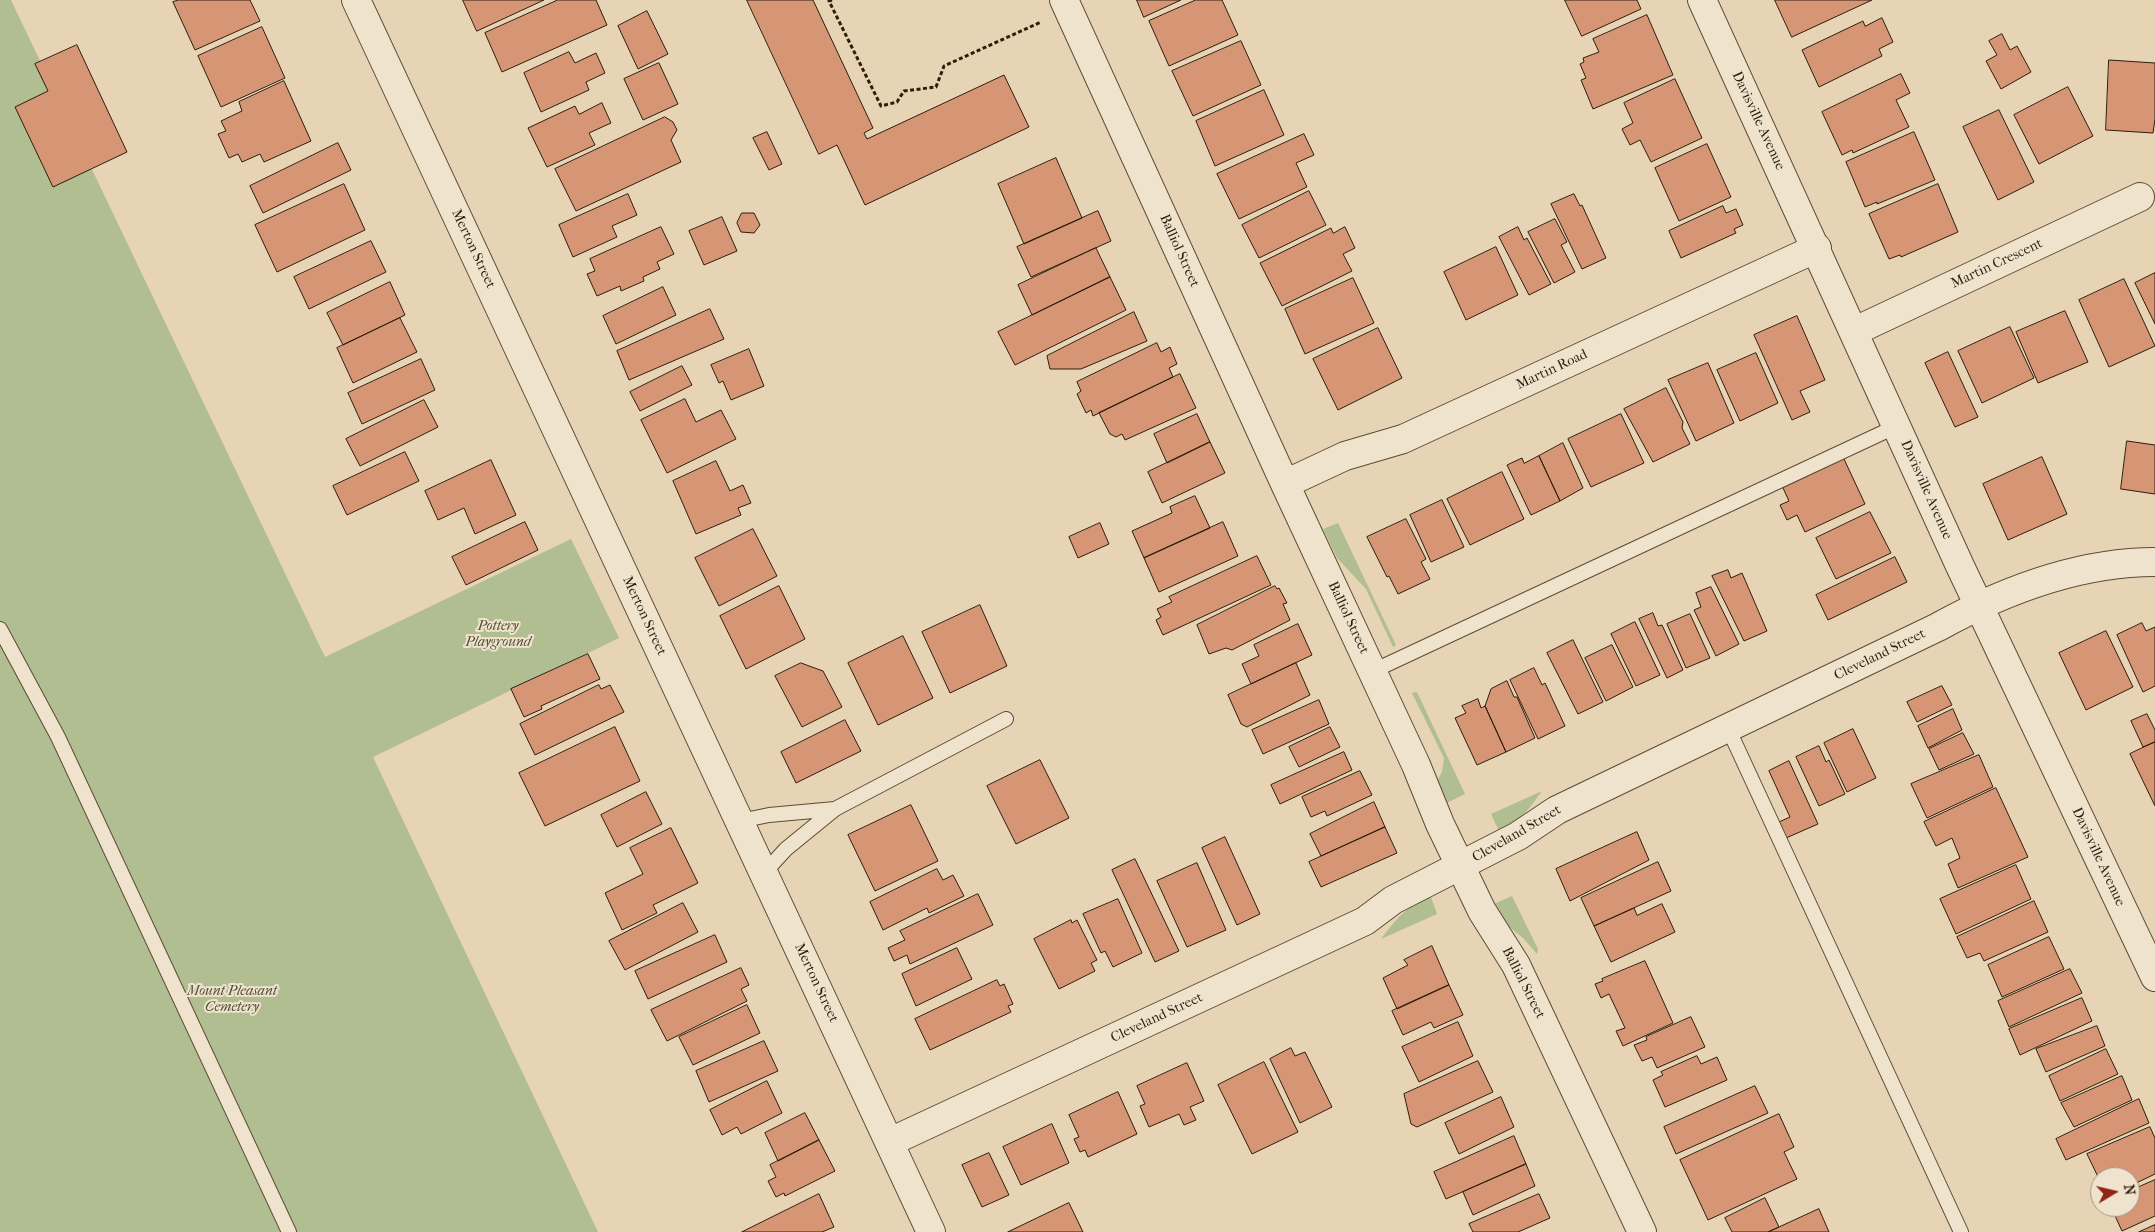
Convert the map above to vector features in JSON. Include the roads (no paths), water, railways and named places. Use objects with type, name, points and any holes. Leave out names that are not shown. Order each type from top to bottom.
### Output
[{"type":"street","name":"Merton Street","points":[[356,0],[931,1232]]},
{"type":"street","name":"Balliol Street","points":[[1064,0],[1482,911],[1516,965],[1642,1232]]},
{"type":"street","name":"Davisville Avenue","points":[[1702,0],[1855,331],[1978,605],[2155,977]]},
{"type":"street","name":"Martin Crescent","points":[[1855,331],[2140,197]]},
{"type":"street","name":"Martin Road","points":[[1285,484],[1345,456],[1403,439],[1816,248]]},
{"type":"street","name":"Cleveland Street","points":[[890,1142],[1365,921],[1393,900],[1518,836],[1557,810],[1978,605],[2023,586],[2081,570],[2126,562],[2155,562]]},
{"type":"lane","points":[[1373,671],[1897,426]]},
{"type":"lane","points":[[0,629],[58,737],[289,1232]]},
{"type":"lane","points":[[764,873],[786,849],[834,809],[1006,719]]},
{"type":"lane","points":[[1728,728],[1961,1232]]},
{"type":"lane","points":[[740,821],[769,815],[834,809]]},
{"type":"park label","name":"Pottery Playground","points":[[498,636]]},
{"type":"park label","name":"Mount Pleasant Cemetery","points":[[232,1000]]}]
